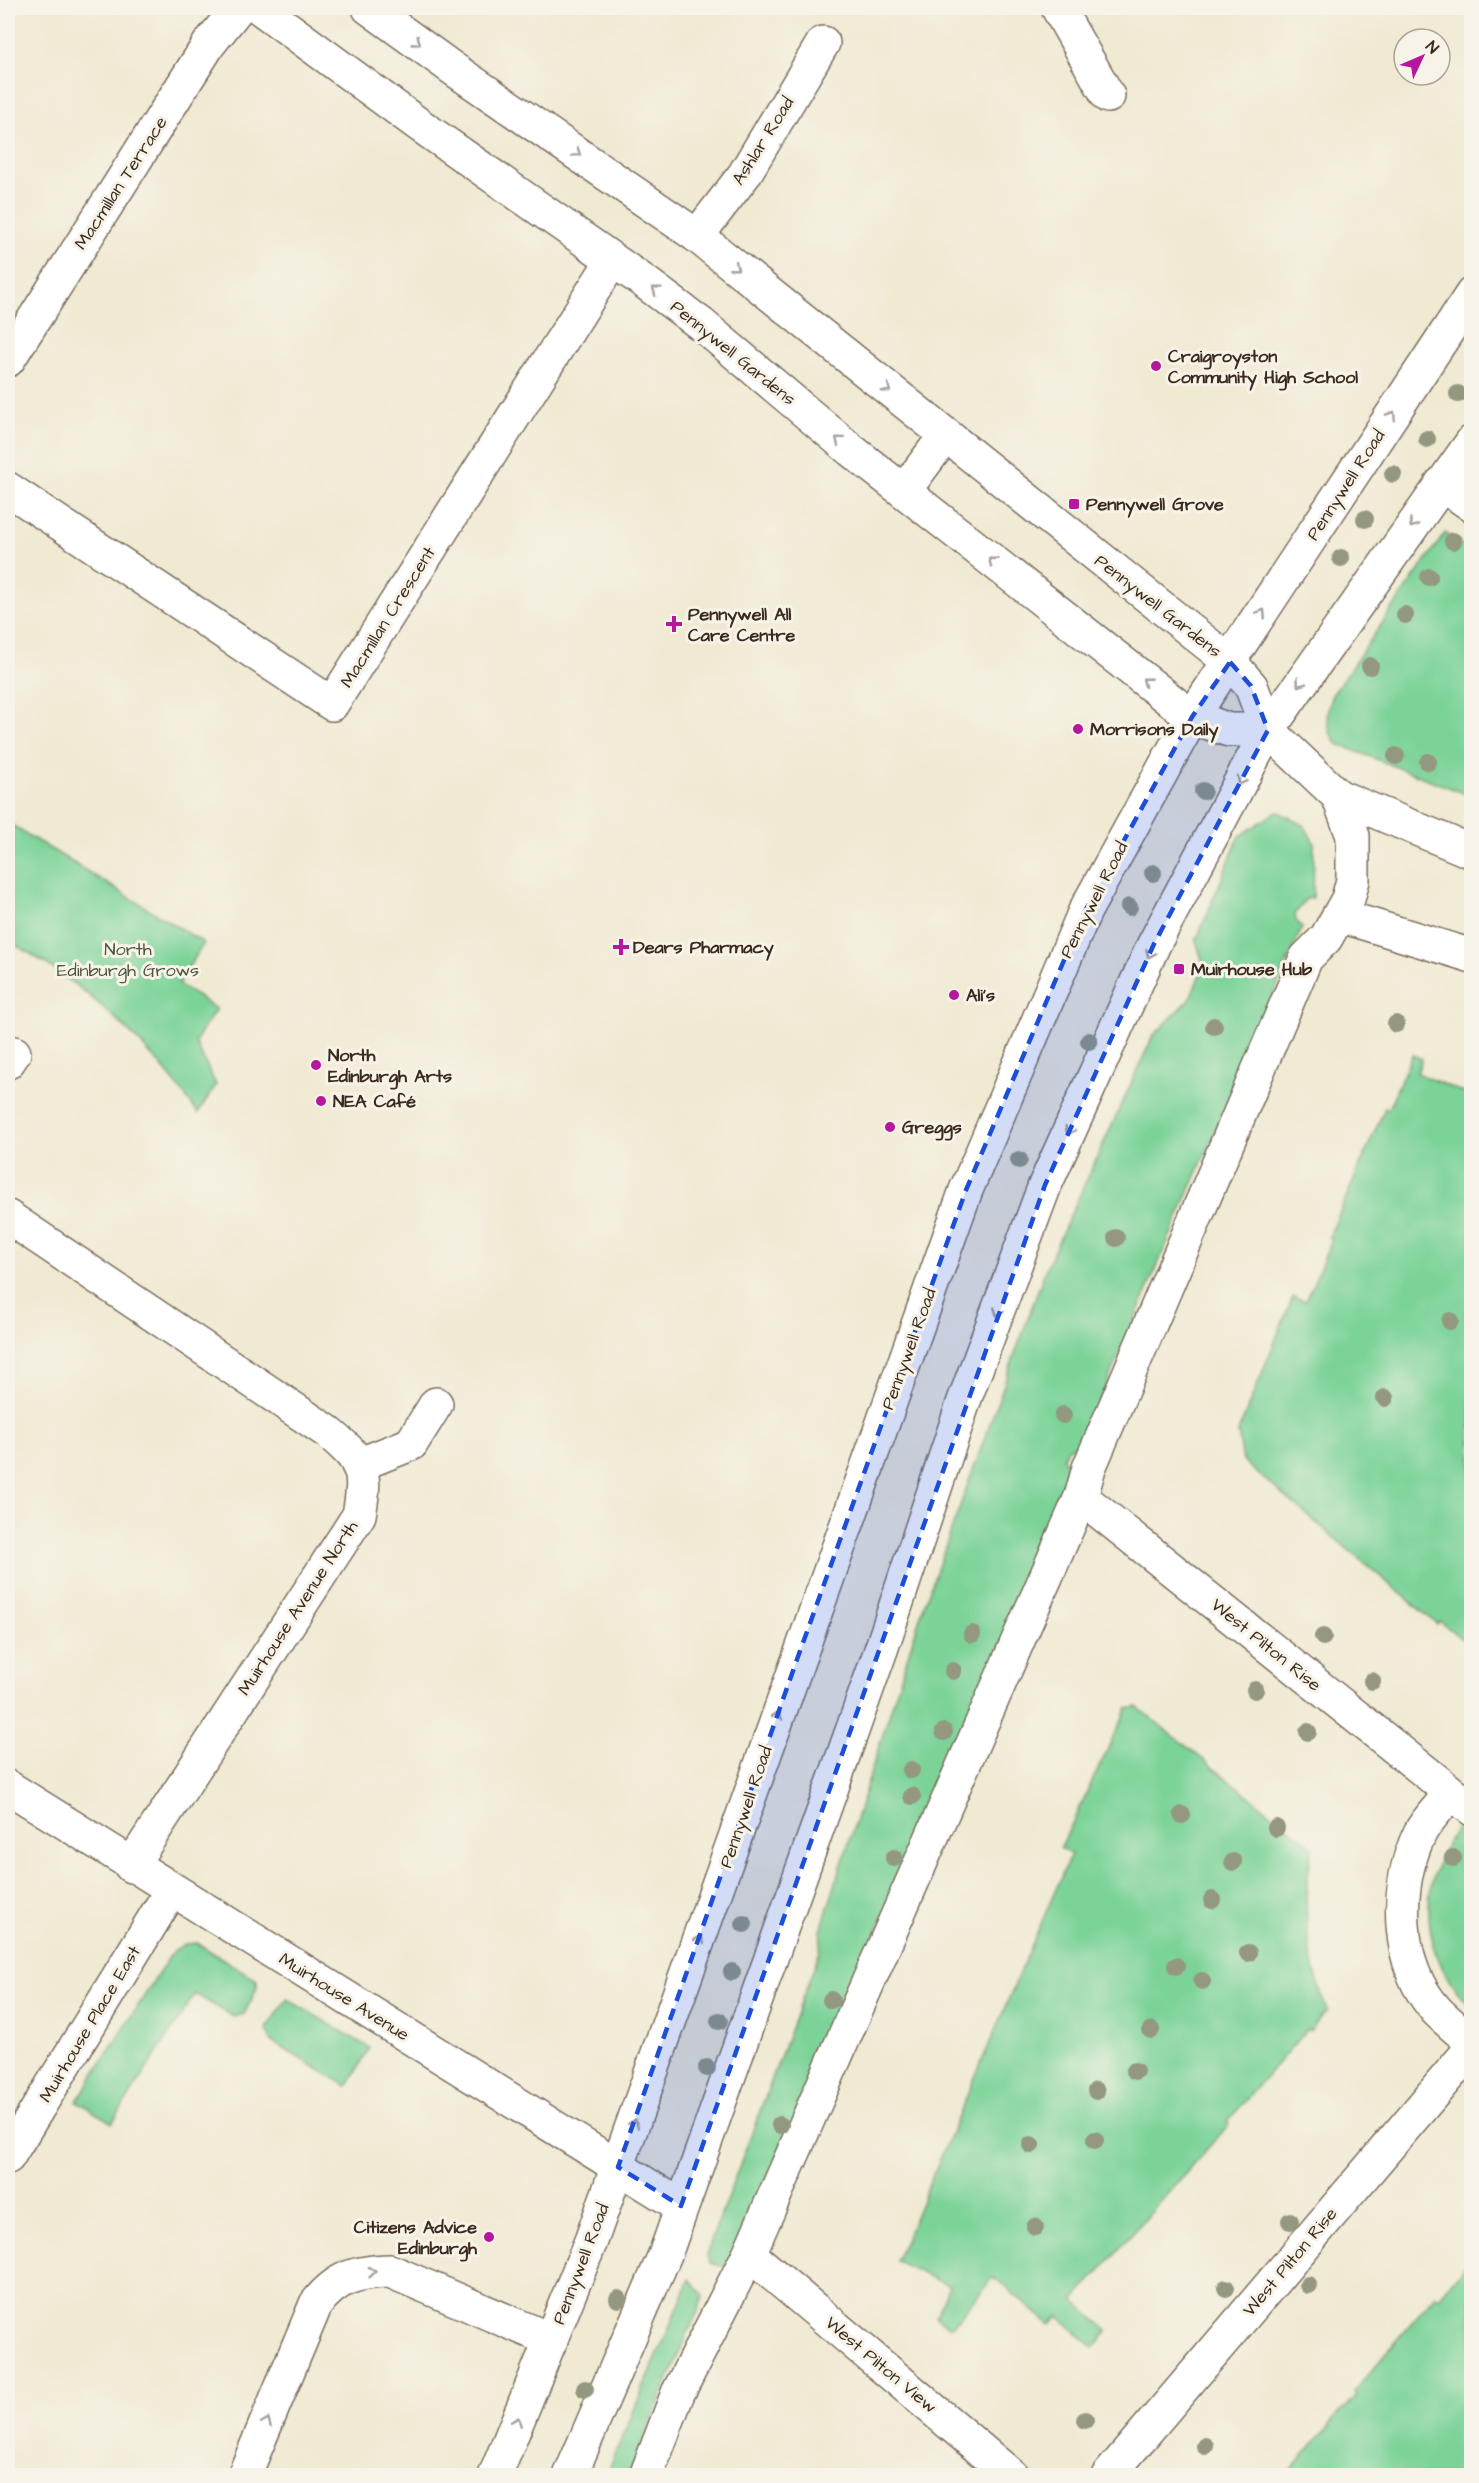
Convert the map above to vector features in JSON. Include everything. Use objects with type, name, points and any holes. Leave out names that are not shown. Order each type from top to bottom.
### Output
[{"type":"street","name":"Macmillan Terrace","points":[[8,360],[209,44],[238,8]]},
{"type":"street","name":"Pennywell Gardens","points":[[261,8],[418,124],[701,324],[904,491],[1192,717],[1229,730],[1268,730],[1251,686],[1230,662],[697,236],[369,8]]},
{"type":"street","points":[[1058,8],[1108,96]]},
{"type":"street","name":"Ashlar Road","points":[[697,236],[744,175],[823,43]]},
{"type":"street","name":"Macmillan Crescent","points":[[8,489],[332,704],[612,261]]},
{"type":"street","name":"Pennywell Road","points":[[495,2475],[591,2241],[966,1190],[1085,910],[1192,717],[1472,294]]},
{"type":"street","points":[[904,491],[945,436]]},
{"type":"street","points":[[570,2475],[666,2252],[882,1647],[964,1401],[1045,1185],[1154,944],[1268,730],[1472,442]]},
{"type":"street","points":[[1441,484],[1472,505]]},
{"type":"street","points":[[1268,730],[1338,796],[1472,852]]},
{"type":"street","points":[[645,2475],[678,2393],[750,2254],[1081,1497],[1089,1468],[1306,958],[1326,939],[1341,916],[1353,880],[1355,859],[1353,836],[1338,796]]},
{"type":"street","points":[[1341,916],[1472,956]]},
{"type":"street","name":"Muirhouse Avenue North","points":[[8,1217],[328,1432],[352,1452],[365,1482],[358,1515],[131,1866]]},
{"type":"street","points":[[358,1465],[411,1444],[435,1404]]},
{"type":"street","name":"West Pilton Rise","points":[[1081,1497],[1461,1801],[1421,1832],[1404,1876],[1401,1923],[1412,1969],[1436,2010],[1472,2042]]},
{"type":"street","name":"Muirhouse Avenue","points":[[8,1787],[171,1891],[681,2206]]},
{"type":"street","name":"Muirhouse Place East","points":[[8,2157],[171,1891]]},
{"type":"street","name":"West Pilton Rise","points":[[1108,2475],[1472,2048]]},
{"type":"street","name":"West Pilton View","points":[[750,2254],[1012,2475]]},
{"type":"street","points":[[244,2475],[316,2304],[328,2288],[345,2278],[366,2272],[390,2271],[551,2340]]},
{"type":"highlighted area","points":[[1230,662],[1251,686],[1268,730],[1154,944],[1045,1185],[681,2206],[618,2167],[800,1651],[966,1190],[1085,911],[1192,717]]},
{"type":"green space","points":[[1445,533],[1471,551],[1471,796],[1337,744],[1327,721],[1332,695]]},
{"type":"green space","points":[[1277,811],[1304,825],[1314,843],[1313,898],[1306,899],[1295,914],[1296,921],[1302,928],[1081,1444],[1068,1448],[1063,1458],[1067,1470],[997,1659],[730,2263],[721,2266],[711,2263],[706,2255],[820,1951],[821,1930],[921,1614],[1046,1268],[1153,1036],[1189,1000],[1204,965],[1196,941],[1239,837]]},
{"type":"green space","name":"North Edinburgh Grows","points":[[8,823],[204,943],[178,984],[216,1009],[195,1042],[216,1085],[198,1113],[158,1063],[113,1016],[62,975],[8,941]]},
{"type":"green space","points":[[1412,1055],[1422,1059],[1417,1073],[1471,1096],[1471,1647],[1440,1621],[1437,1624],[1243,1461],[1238,1432],[1293,1297],[1306,1301],[1332,1239],[1329,1237],[1385,1108],[1388,1109]]},
{"type":"green space","points":[[1137,1707],[1313,1847],[1306,1908],[1310,1949],[1327,2010],[1310,2031],[1307,2029],[1227,2122],[1229,2124],[1074,2300],[1108,2331],[1094,2348],[1058,2316],[1050,2325],[994,2277],[951,2327],[936,2317],[949,2286],[896,2261],[1071,1854],[1060,1849],[1127,1709]]},
{"type":"green space","points":[[1458,1827],[1471,1838],[1471,2006],[1454,1987],[1441,1966],[1433,1943],[1429,1919],[1430,1895],[1435,1872],[1444,1849]]},
{"type":"green space","points":[[197,1943],[257,1980],[257,1988],[244,2014],[234,2017],[195,1994],[112,2123],[77,2101],[173,1951],[185,1944]]},
{"type":"green space","points":[[287,1999],[370,2048],[347,2086],[272,2042],[266,2030]]},
{"type":"green space","points":[[1471,2259],[1471,2475],[1287,2475],[1356,2395],[1353,2392],[1436,2295],[1439,2297]]},
{"type":"green space","points":[[690,2279],[704,2296],[628,2475],[606,2476]]},
{"type":"place","name":"Craigroyston Community High School","points":[[1156,366]]},
{"type":"place","name":"Pennywell Grove","points":[[1074,504]]},
{"type":"place","name":"Pennywell All Care Centre","points":[[674,624]]},
{"type":"place","name":"Morrisons Daily","points":[[1078,729]]},
{"type":"place","name":"Dears Pharmacy","points":[[621,947]]},
{"type":"place","name":"Muirhouse Hub","points":[[1179,969]]},
{"type":"place","name":"Ali's","points":[[954,995]]},
{"type":"place","name":"North Edinburgh Arts","points":[[316,1065]]},
{"type":"place","name":"NEA Café","points":[[321,1101]]},
{"type":"place","name":"Greggs","points":[[890,1127]]},
{"type":"place","name":"Citizens Advice Edinburgh","points":[[489,2237]]}]
